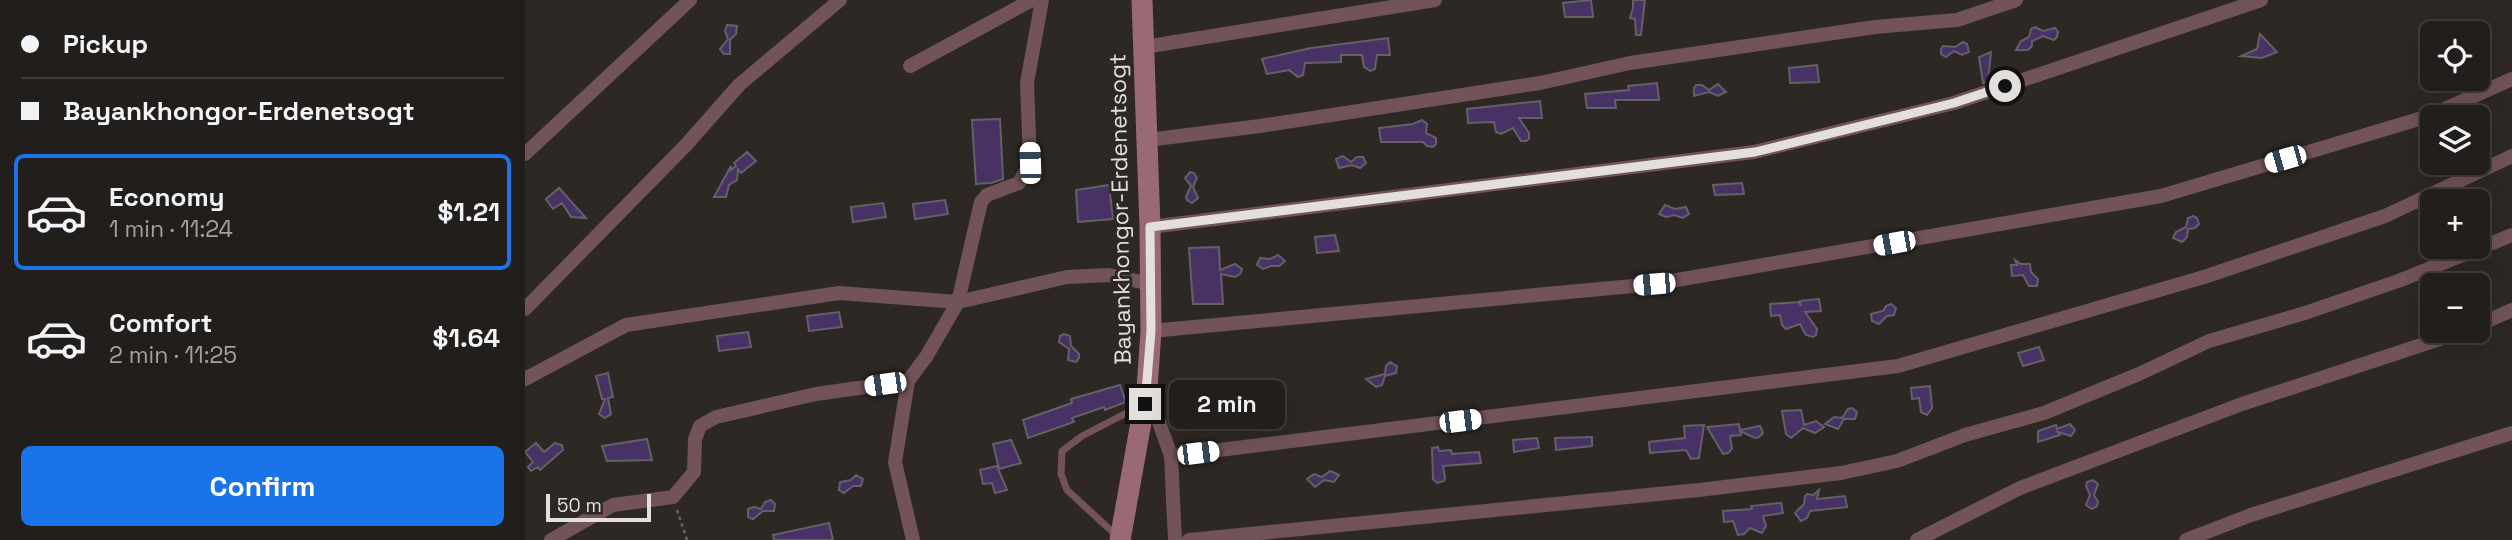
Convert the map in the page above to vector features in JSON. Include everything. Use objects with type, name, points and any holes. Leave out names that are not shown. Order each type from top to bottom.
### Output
[{"type":"street","points":[[525,154],[691,0]]},
{"type":"street","points":[[525,309],[686,145],[739,85],[840,0]]},
{"type":"street","points":[[909,66],[1032,0]]},
{"type":"street","points":[[913,540],[895,461],[908,381],[926,358],[958,302],[981,202],[987,195],[1019,183],[1027,173],[1030,163],[1027,83],[1042,0]]},
{"type":"street","name":"Bayankhongor-Erdenetsogt","points":[[1120,540],[1146,396],[1151,331],[1142,0]]},
{"type":"street","points":[[1144,47],[1435,0]]},
{"type":"street","points":[[1147,140],[1273,124],[1540,83],[1630,63],[1875,27],[1957,20],[2016,0]]},
{"type":"street","points":[[1150,227],[1755,152],[1954,103],[2261,0]]},
{"type":"street","points":[[1151,331],[1654,284],[2161,196],[2429,116],[2512,79]]},
{"type":"street","points":[[1171,456],[1898,366],[2204,277],[2372,220],[2512,156]]},
{"type":"street","points":[[1189,540],[1699,491],[1842,473],[1896,461],[1965,435],[2044,414],[2209,341],[2305,313],[2401,280],[2512,235]]},
{"type":"street","points":[[525,379],[626,325],[839,293],[958,302],[1067,277],[1109,275],[1150,284]]},
{"type":"street","points":[[2490,320],[2512,310]]},
{"type":"street","points":[[1917,540],[2020,488],[2242,404],[2428,343]]},
{"type":"street","points":[[551,540],[613,505],[673,497],[694,472],[695,439],[700,426],[716,417],[816,394],[908,381]]},
{"type":"street","points":[[1146,396],[1171,456],[1175,540]]},
{"type":"street","points":[[2186,540],[2251,515],[2512,433]]},
{"type":"lane","points":[[1120,540],[1067,490],[1061,474],[1062,451],[1146,396]]},
{"type":"path","points":[[673,497],[687,540]]},
{"type":"building","points":[[1591,0],[1593,17],[1565,17],[1563,3]]},
{"type":"building","points":[[1633,0],[1645,0],[1641,35],[1636,35],[1635,19],[1630,18]]},
{"type":"building","points":[[727,25],[737,26],[736,34],[730,40],[730,54],[724,54],[720,49],[728,39],[725,31]]},
{"type":"building","points":[[2035,27],[2043,31],[2055,28],[2057,37],[2054,40],[2043,36],[2032,41],[2028,50],[2016,50],[2021,41],[2029,37],[2031,29]]},
{"type":"building","points":[[2260,34],[2277,52],[2262,58],[2241,56],[2257,49]]},
{"type":"building","points":[[1388,38],[1390,55],[1377,55],[1375,69],[1370,71],[1364,67],[1362,55],[1341,55],[1341,62],[1305,63],[1303,75],[1298,77],[1289,70],[1267,74],[1262,59],[1311,48]]},
{"type":"building","points":[[1963,42],[1967,44],[1969,52],[1962,55],[1954,51],[1946,57],[1941,54],[1943,46],[1955,47]]},
{"type":"building","points":[[1991,52],[1988,81],[1983,83],[1979,57]]},
{"type":"building","points":[[1817,65],[1819,82],[1790,83],[1789,68]]},
{"type":"building","points":[[1657,83],[1659,100],[1615,100],[1616,108],[1587,108],[1585,94],[1629,90],[1628,86]]},
{"type":"building","points":[[1718,84],[1726,92],[1718,96],[1709,92],[1694,96],[1696,85],[1702,85],[1709,90]]},
{"type":"building","points":[[1540,101],[1542,118],[1519,118],[1529,133],[1529,139],[1526,141],[1521,141],[1513,128],[1501,134],[1496,132],[1494,122],[1468,123],[1467,109]]},
{"type":"building","points":[[1000,119],[1003,179],[976,184],[972,120]]},
{"type":"building","points":[[1422,120],[1427,124],[1426,133],[1436,138],[1433,147],[1423,142],[1381,142],[1379,128],[1413,124]]},
{"type":"building","points":[[747,152],[756,161],[741,173],[738,169],[737,180],[729,185],[726,197],[714,197],[731,166],[731,170],[736,166],[734,163]]},
{"type":"building","points":[[1343,156],[1351,162],[1357,157],[1363,157],[1366,163],[1360,168],[1352,165],[1339,168],[1336,159]]},
{"type":"building","points":[[1190,172],[1197,178],[1193,187],[1198,198],[1192,203],[1186,197],[1191,186],[1185,178]]},
{"type":"building","points":[[1742,183],[1744,194],[1715,195],[1713,185]]},
{"type":"building","points":[[1109,185],[1113,219],[1078,222],[1076,190]]},
{"type":"building","points":[[559,188],[586,218],[571,217],[562,203],[553,209],[546,199]]},
{"type":"building","points":[[945,200],[948,214],[915,219],[913,204]]},
{"type":"building","points":[[883,203],[886,217],[853,222],[851,207]]},
{"type":"building","points":[[1665,205],[1675,209],[1686,207],[1689,214],[1683,218],[1674,215],[1666,217],[1659,214]]},
{"type":"building","points":[[2193,216],[2199,224],[2188,229],[2187,237],[2182,242],[2173,238],[2176,232],[2186,227],[2188,218]]},
{"type":"building","points":[[1335,235],[1339,251],[1317,253],[1315,237]]},
{"type":"building","points":[[1219,247],[1220,270],[1235,264],[1242,269],[1240,274],[1235,277],[1221,274],[1223,304],[1193,304],[1189,248]]},
{"type":"building","points":[[1278,255],[1285,261],[1279,266],[1263,269],[1257,265],[1260,258],[1270,259]]},
{"type":"building","points":[[2015,260],[2021,264],[2030,264],[2031,272],[2038,279],[2037,286],[2029,286],[2023,275],[2012,276],[2011,265],[2017,265]]},
{"type":"building","points":[[1819,299],[1821,311],[1805,312],[1817,329],[1813,337],[1806,335],[1800,324],[1786,329],[1782,325],[1780,315],[1771,316],[1770,304],[1799,302],[1801,306],[1800,301]]},
{"type":"building","points":[[1891,304],[1896,308],[1894,315],[1887,316],[1879,324],[1872,321],[1871,314],[1883,311]]},
{"type":"building","points":[[839,312],[842,327],[809,331],[807,316]]},
{"type":"building","points":[[748,332],[751,347],[719,351],[717,336]]},
{"type":"building","points":[[1060,336],[1070,336],[1071,346],[1079,354],[1076,362],[1068,360],[1069,349],[1059,342]]},
{"type":"building","points":[[2039,347],[2044,360],[2023,366],[2018,353]]},
{"type":"building","points":[[1390,362],[1397,366],[1396,373],[1385,376],[1382,385],[1376,387],[1366,379],[1385,374],[1386,366]]},
{"type":"building","points":[[608,373],[613,397],[608,398],[611,414],[605,418],[599,414],[605,399],[602,399],[596,376]]},
{"type":"building","points":[[1120,385],[1126,402],[1072,418],[1074,422],[1028,438],[1023,420],[1072,403],[1071,399]]},
{"type":"building","points":[[1930,386],[1932,408],[1927,415],[1921,412],[1919,398],[1912,399],[1911,388]]},
{"type":"building","points":[[1852,408],[1857,412],[1855,419],[1844,419],[1838,429],[1825,424],[1834,417],[1842,418],[1848,409]]},
{"type":"building","points":[[1801,410],[1804,425],[1816,421],[1824,427],[1815,433],[1803,428],[1791,438],[1786,434],[1782,411]]},
{"type":"building","points":[[1739,424],[1740,430],[1760,426],[1763,433],[1755,438],[1740,431],[1741,435],[1730,436],[1732,449],[1723,454],[1707,427]]},
{"type":"building","points":[[2070,424],[2075,430],[2071,436],[2058,432],[2060,435],[2038,442],[2038,431],[2056,425],[2057,429]]},
{"type":"building","points":[[1704,425],[1699,458],[1691,459],[1686,450],[1650,453],[1649,442],[1685,438],[1684,426]]},
{"type":"building","points":[[1592,437],[1592,446],[1556,450],[1555,438]]},
{"type":"building","points":[[1537,438],[1539,448],[1514,452],[1513,440]]},
{"type":"building","points":[[647,439],[652,460],[607,461],[602,446]]},
{"type":"building","points":[[1011,440],[1021,463],[999,469],[993,444]]},
{"type":"building","points":[[536,443],[544,452],[555,443],[562,445],[563,450],[540,470],[538,467],[531,471],[528,467],[533,462],[525,452]]},
{"type":"building","points":[[1438,447],[1439,451],[1451,450],[1452,454],[1479,452],[1481,463],[1443,466],[1444,481],[1437,483],[1433,479],[1432,448]]},
{"type":"building","points":[[997,466],[1007,490],[995,493],[992,483],[983,484],[980,470]]},
{"type":"building","points":[[1330,471],[1339,475],[1334,482],[1324,480],[1315,487],[1307,479],[1314,474],[1322,477]]},
{"type":"building","points":[[856,475],[863,479],[861,486],[853,486],[844,493],[839,490],[840,482],[851,480]]},
{"type":"building","points":[[2093,480],[2098,484],[2094,495],[2098,502],[2092,509],[2086,505],[2090,495],[2086,486],[2087,482]]},
{"type":"building","points":[[1819,490],[1817,499],[1845,496],[1847,507],[1810,511],[1807,518],[1801,521],[1795,513],[1804,504],[1807,494],[1813,495]]},
{"type":"building","points":[[771,500],[775,504],[774,511],[763,511],[753,519],[748,517],[748,509],[761,509],[765,502]]},
{"type":"building","points":[[1781,503],[1783,513],[1763,516],[1766,526],[1762,533],[1750,528],[1744,534],[1738,535],[1733,521],[1724,522],[1723,511]]},
{"type":"building","points":[[829,523],[833,540],[774,540],[773,535]]},
{"type":"route","points":[[1145,404],[1151,331],[1150,227],[1755,152],[1954,103],[2005,86]]}]
